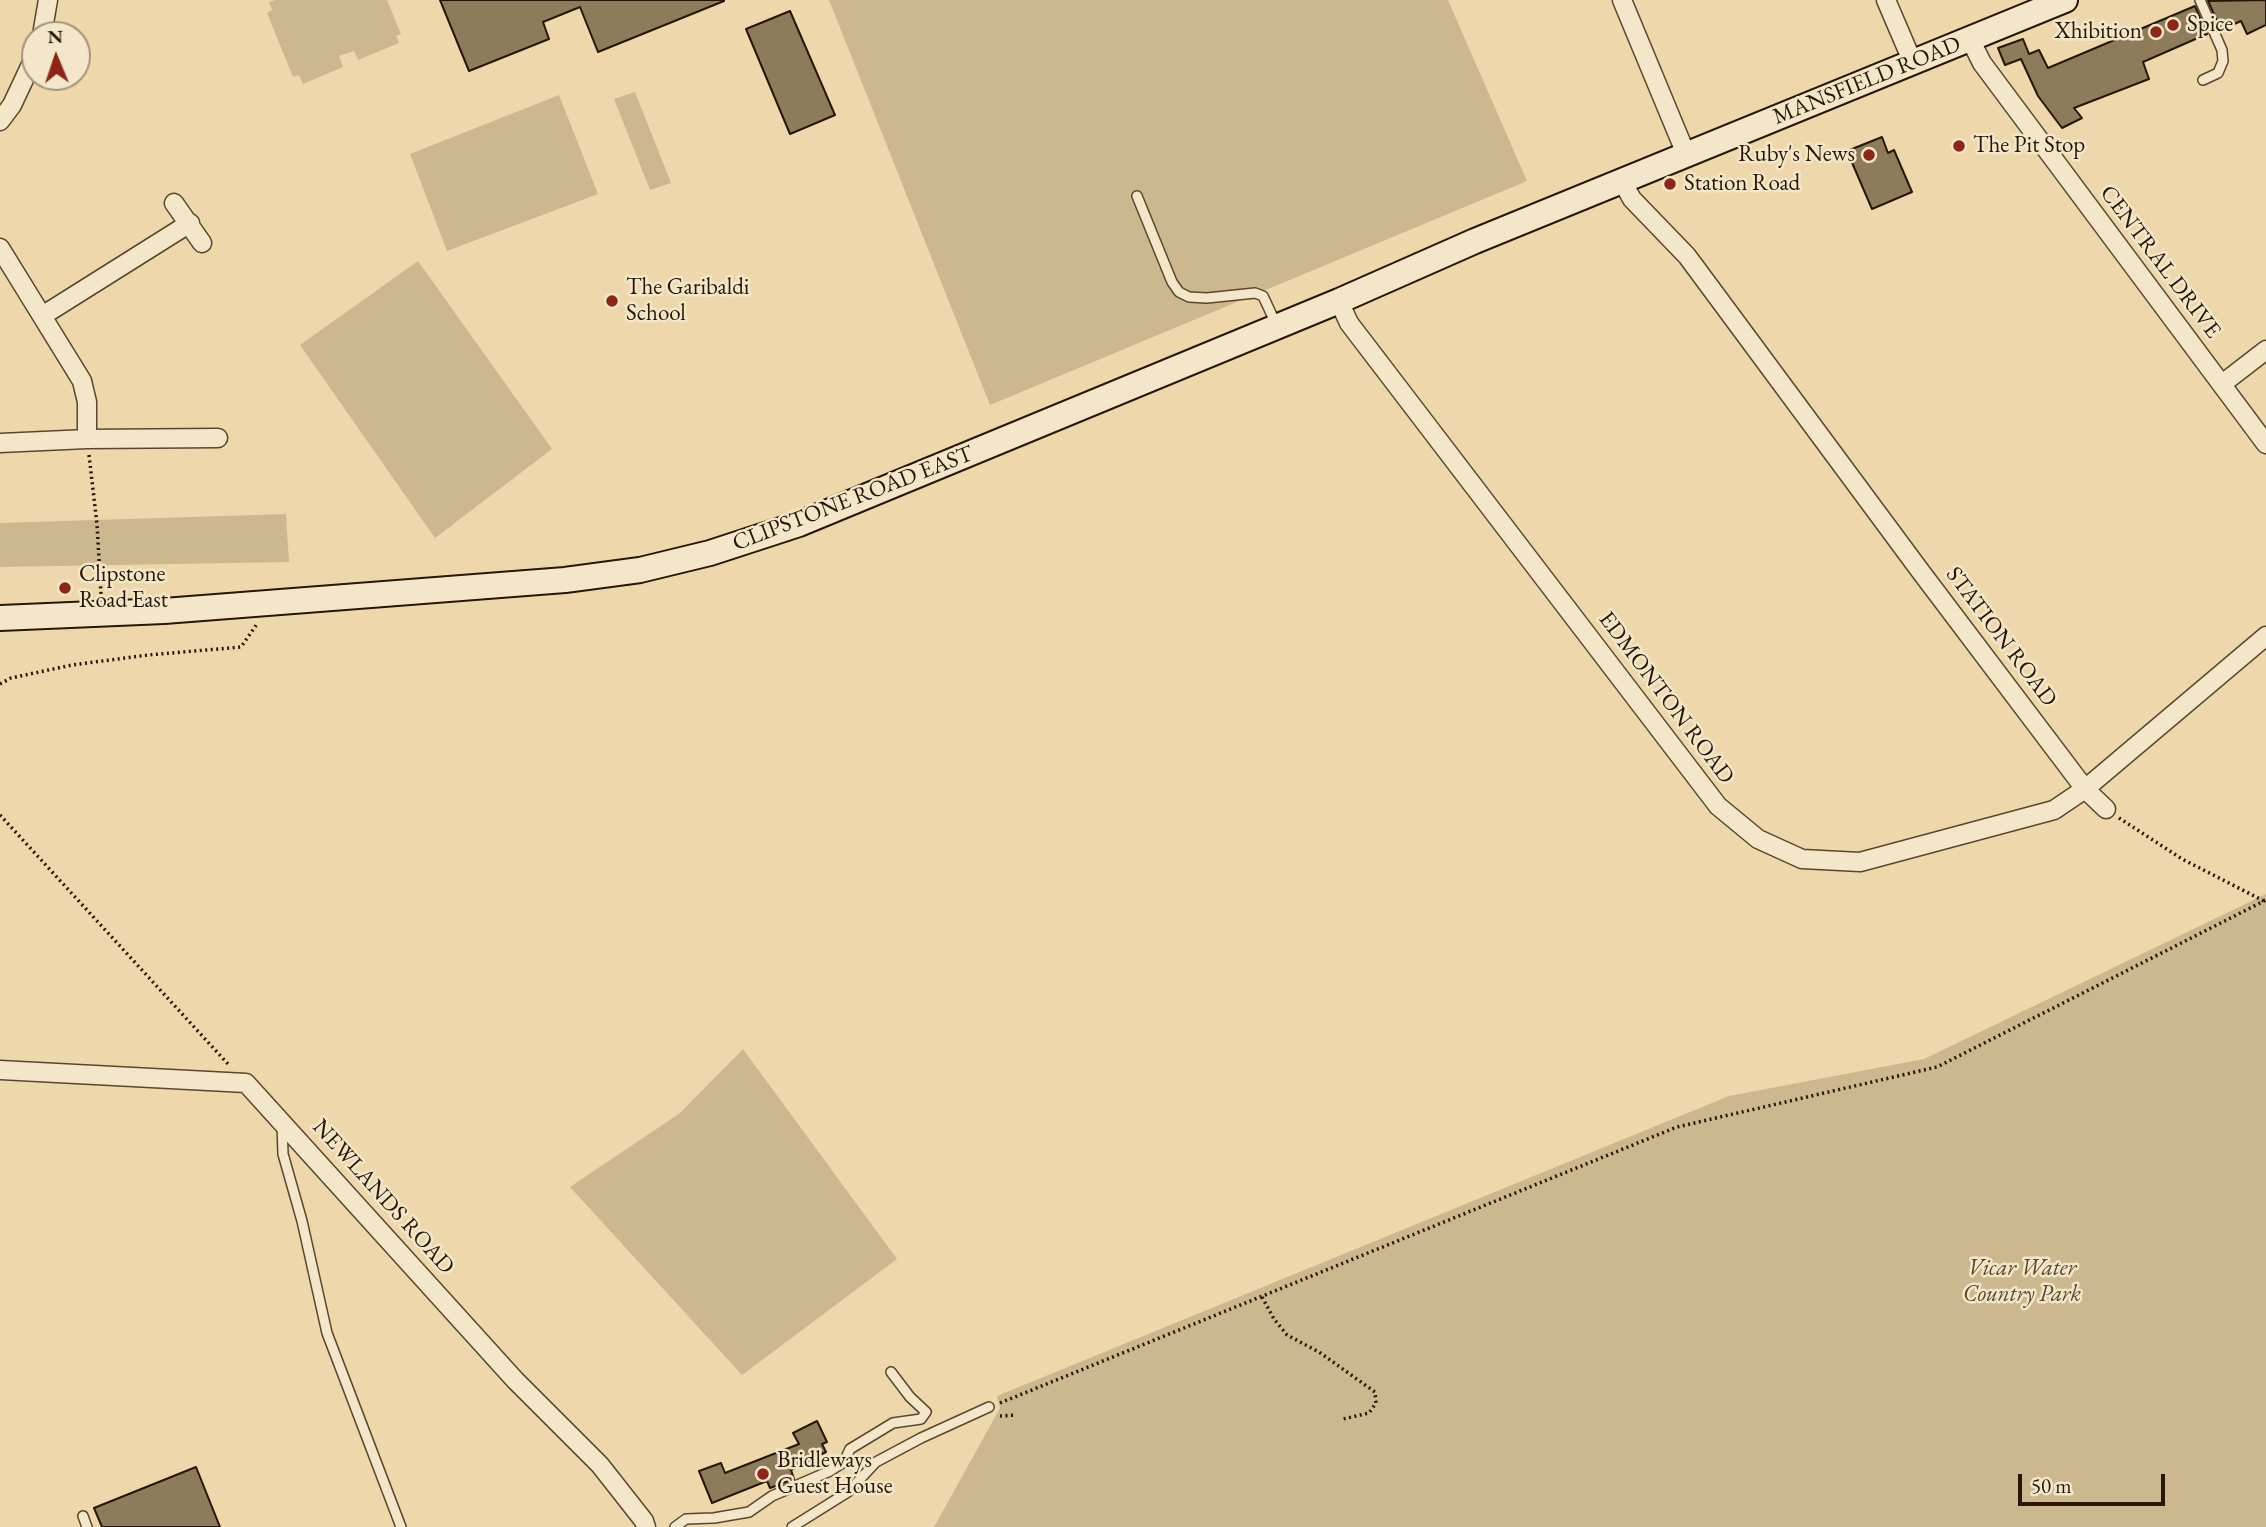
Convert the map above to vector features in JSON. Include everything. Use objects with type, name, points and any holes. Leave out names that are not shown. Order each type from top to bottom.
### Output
[{"type":"main road","name":"MANSFIELD ROAD","points":[[1475,241],[2065,0]]},
{"type":"main road","name":"CLIPSTONE ROAD EAST","points":[[0,618],[273,603],[565,580],[640,570],[710,553],[799,524],[1339,301],[1475,241]]},
{"type":"main road","name":"CLIPSTONE ROAD EAST","points":[[0,625],[26,618]]},
{"type":"street","points":[[44,21],[48,0]]},
{"type":"street","points":[[1622,0],[1686,155]]},
{"type":"street","points":[[1886,0],[1913,63]]},
{"type":"street","name":"CENTRAL DRIVE","points":[[1970,39],[1982,63],[2266,444]]},
{"type":"street","points":[[0,121],[12,106],[21,86]]},
{"type":"street","name":"STATION ROAD","points":[[1622,181],[1632,199],[1687,256],[2085,789],[2106,809]]},
{"type":"street","points":[[174,203],[202,243]]},
{"type":"street","points":[[42,316],[190,223]]},
{"type":"street","points":[[0,248],[82,381],[87,402],[87,439]]},
{"type":"street","name":"EDMONTON ROAD","points":[[1339,301],[1349,323],[1718,806],[1758,839],[1802,859],[1860,862],[2054,810],[2085,789]]},
{"type":"street","points":[[2222,384],[2266,350]]},
{"type":"street","points":[[0,443],[218,438]]},
{"type":"street","points":[[2085,789],[2266,636]]},
{"type":"street","points":[[0,1070],[246,1083]]},
{"type":"street","name":"NEWLANDS ROAD","points":[[246,1083],[515,1380],[600,1465],[646,1527]]},
{"type":"lane","points":[[2200,0],[2222,50],[2223,61],[2218,73],[2203,80]]},
{"type":"lane","points":[[1137,196],[1172,282],[1179,292],[1189,297],[1207,298],[1255,293],[1263,296],[1277,325]]},
{"type":"lane","points":[[281,1120],[283,1154],[302,1221],[327,1333],[401,1527]]},
{"type":"lane","points":[[675,1527],[686,1519],[749,1512],[772,1496],[830,1471],[844,1462],[850,1449],[893,1423],[921,1419],[926,1412],[910,1397],[891,1372]]},
{"type":"lane","points":[[792,1527],[848,1492],[876,1462],[989,1407]]},
{"type":"lane","points":[[83,1516],[88,1527]]},
{"type":"path","points":[[87,439],[97,524],[102,614]]},
{"type":"path","points":[[0,684],[11,678],[72,665],[240,647],[273,603]]},
{"type":"path","points":[[2106,809],[2182,859],[2265,902]]},
{"type":"path","points":[[0,815],[246,1083]]},
{"type":"path","points":[[989,1407],[1677,1127],[1937,1067],[2265,902]]},
{"type":"path","points":[[1262,1297],[1287,1335],[1319,1352],[1376,1392],[1376,1403],[1369,1413],[1343,1419]]},
{"type":"green space","points":[[387,0],[401,34],[396,36],[399,43],[358,60],[354,51],[339,56],[343,67],[303,84],[299,75],[293,77],[267,13],[272,10],[269,2]]},
{"type":"green space","points":[[829,0],[1448,0],[1527,181],[990,405]]},
{"type":"green space","points":[[635,92],[671,183],[650,190],[614,99]]},
{"type":"green space","points":[[559,95],[598,194],[447,251],[410,154]]},
{"type":"green space","points":[[418,261],[552,449],[435,538],[300,345]]},
{"type":"green space","points":[[286,514],[289,562],[0,567],[0,523]]},
{"type":"green space","name":"Vicar Water Country Park","points":[[2266,894],[2266,1527],[934,1527],[1000,1408],[997,1396],[1729,1096],[1924,1059]]},
{"type":"green space","points":[[743,1049],[897,1259],[742,1375],[570,1187],[680,1113]]},
{"type":"building","points":[[440,0],[724,1],[598,52],[580,7],[543,22],[549,39],[469,71]]},
{"type":"building","points":[[2266,0],[2266,25],[2247,34],[2241,21],[2221,30],[2208,1]]},
{"type":"building","points":[[2195,6],[2207,34],[2143,62],[2149,79],[2074,108],[2082,118],[2062,128],[2038,96],[2021,59],[2005,65],[1998,48],[2023,39],[2029,54],[2039,50],[2048,68]]},
{"type":"building","points":[[790,11],[835,115],[790,134],[746,29]]},
{"type":"building","points":[[1882,137],[1888,153],[1894,150],[1912,192],[1872,209],[1847,151]]},
{"type":"building","name":"Bridleways Guest House","points":[[817,1421],[827,1442],[822,1444],[826,1452],[791,1470],[794,1479],[770,1488],[767,1481],[712,1503],[699,1471],[721,1463],[725,1473],[799,1444],[793,1433]]},
{"type":"building","points":[[196,1467],[220,1527],[102,1527],[94,1508]]},
{"type":"place","name":"Spice","points":[[2173,25]]},
{"type":"place","name":"Xhibition","points":[[2156,32]]},
{"type":"place","name":"The Pit Stop","points":[[1959,146]]},
{"type":"place","name":"Ruby's News","points":[[1869,155]]},
{"type":"place","name":"Station Road","points":[[1670,184]]},
{"type":"place","name":"The Garibaldi School","points":[[612,301]]},
{"type":"place","name":"Clipstone Road East","points":[[65,588]]},
{"type":"place","name":"Bridleways Guest House","points":[[763,1474]]}]
